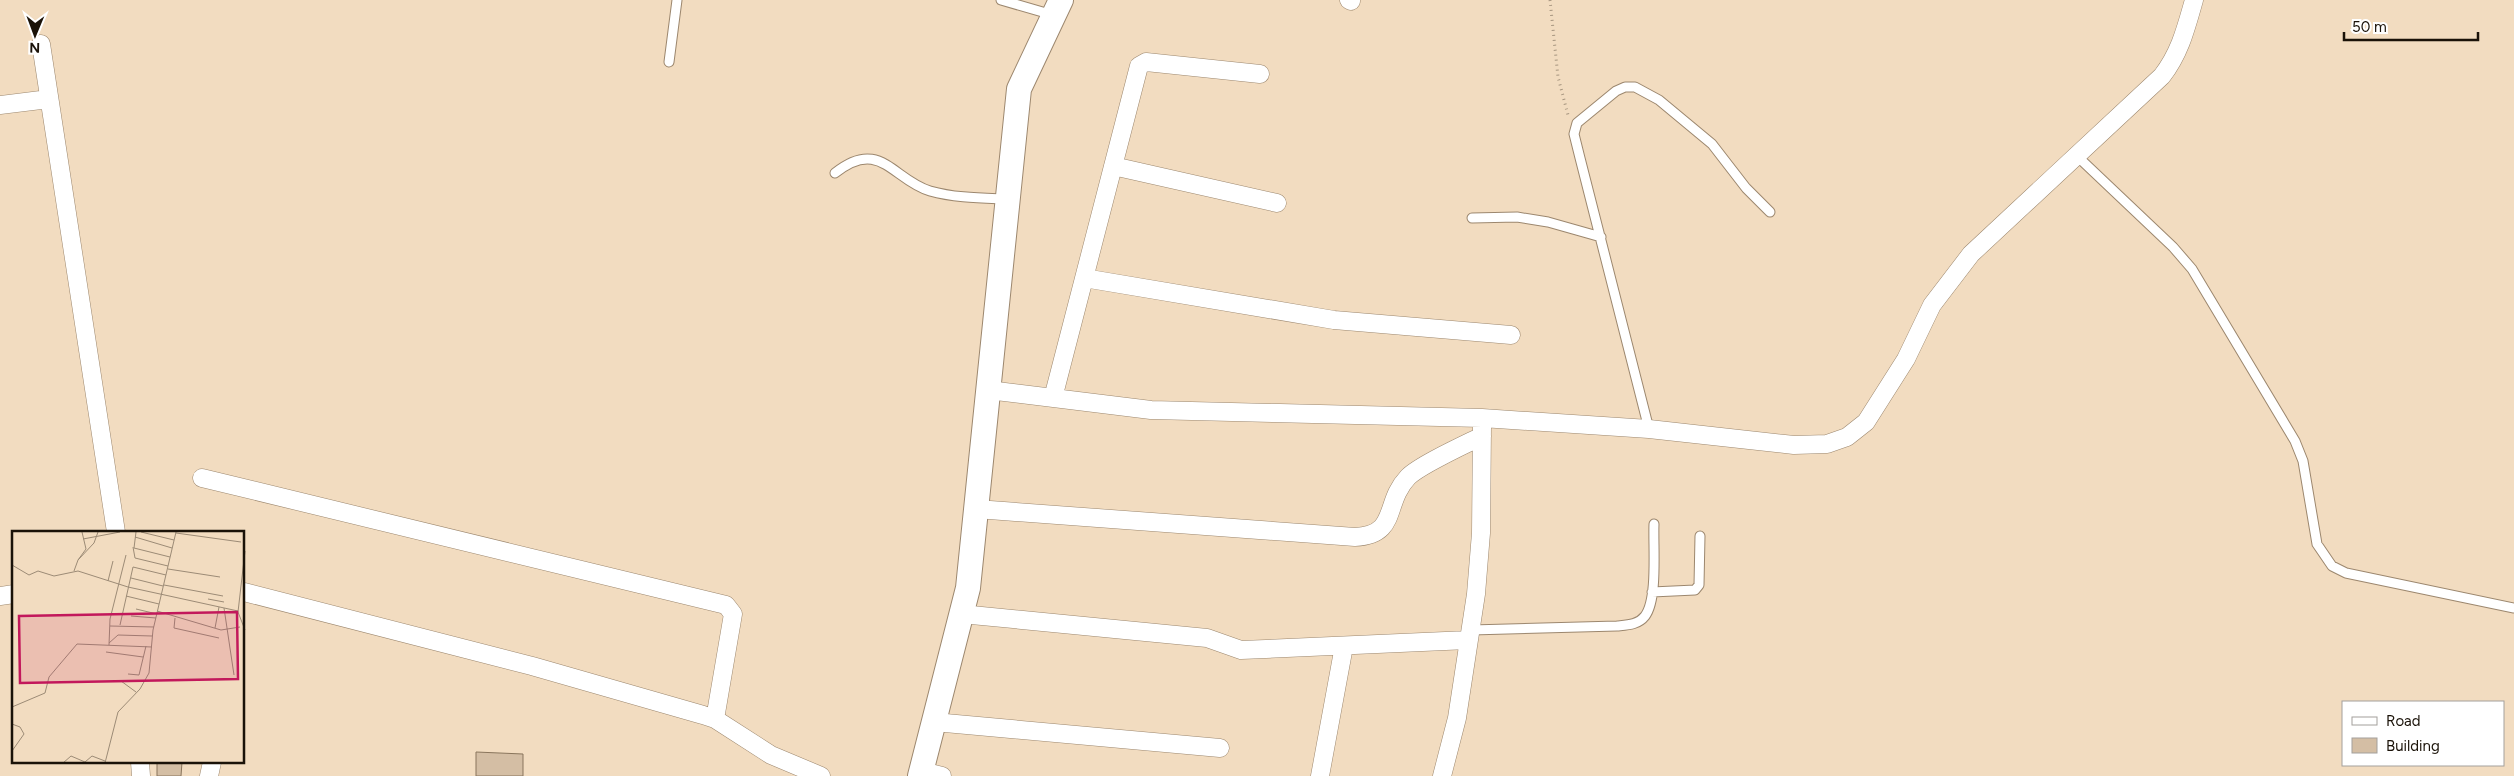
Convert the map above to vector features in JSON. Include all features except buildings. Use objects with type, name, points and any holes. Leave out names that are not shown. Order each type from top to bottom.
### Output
[{"type":"main road","points":[[928,774],[934,722],[968,588],[1019,89],[1057,8]]},
{"type":"street","points":[[988,390],[1151,410],[1482,427],[1649,429],[1794,445],[1827,444],[1848,436],[1866,422],[1906,359],[1932,305],[1971,254],[2162,76],[2173,62],[2182,43],[2194,0]]},
{"type":"street","points":[[41,44],[116,531]]},
{"type":"street","points":[[1053,398],[1139,66],[1146,62],[1260,74]]},
{"type":"street","points":[[0,105],[49,99]]},
{"type":"street","points":[[1113,166],[1277,202]]},
{"type":"street","points":[[1084,278],[1326,319],[1511,335]]},
{"type":"street","points":[[976,509],[1355,537],[1370,536],[1382,530],[1399,487],[1410,475],[1482,427]]},
{"type":"street","points":[[1442,776],[1457,718],[1476,594],[1481,533],[1482,427]]},
{"type":"street","points":[[202,478],[726,605],[733,614],[715,719]]},
{"type":"street","points":[[245,598],[532,666],[715,719],[771,755],[821,776]]},
{"type":"street","points":[[961,614],[1207,638],[1241,650],[1344,646],[1470,635]]},
{"type":"street","points":[[1320,776],[1344,646]]},
{"type":"street","points":[[934,722],[1220,748]]},
{"type":"lane","points":[[669,62],[678,0]]},
{"type":"lane","points":[[1001,0],[1057,8]]},
{"type":"lane","points":[[1649,429],[1578,150],[1575,128],[1577,122],[1616,90],[1625,87],[1635,87],[1659,100],[1712,144],[1746,188],[1770,212]]},
{"type":"lane","points":[[2077,156],[2173,247],[2192,269],[2295,441],[2303,461],[2317,544],[2332,566],[2346,573],[2514,608]]},
{"type":"lane","points":[[835,173],[846,164],[863,160],[875,160],[887,163],[927,190],[946,195],[1007,199]]},
{"type":"lane","points":[[1472,218],[1517,217],[1548,222],[1600,237]]},
{"type":"lane","points":[[1470,635],[1636,624],[1645,616],[1652,601],[1654,524]]},
{"type":"lane","points":[[1652,592],[1695,590],[1699,585],[1700,536]]},
{"type":"path","points":[[1550,0],[1558,77],[1564,106],[1575,128]]}]
